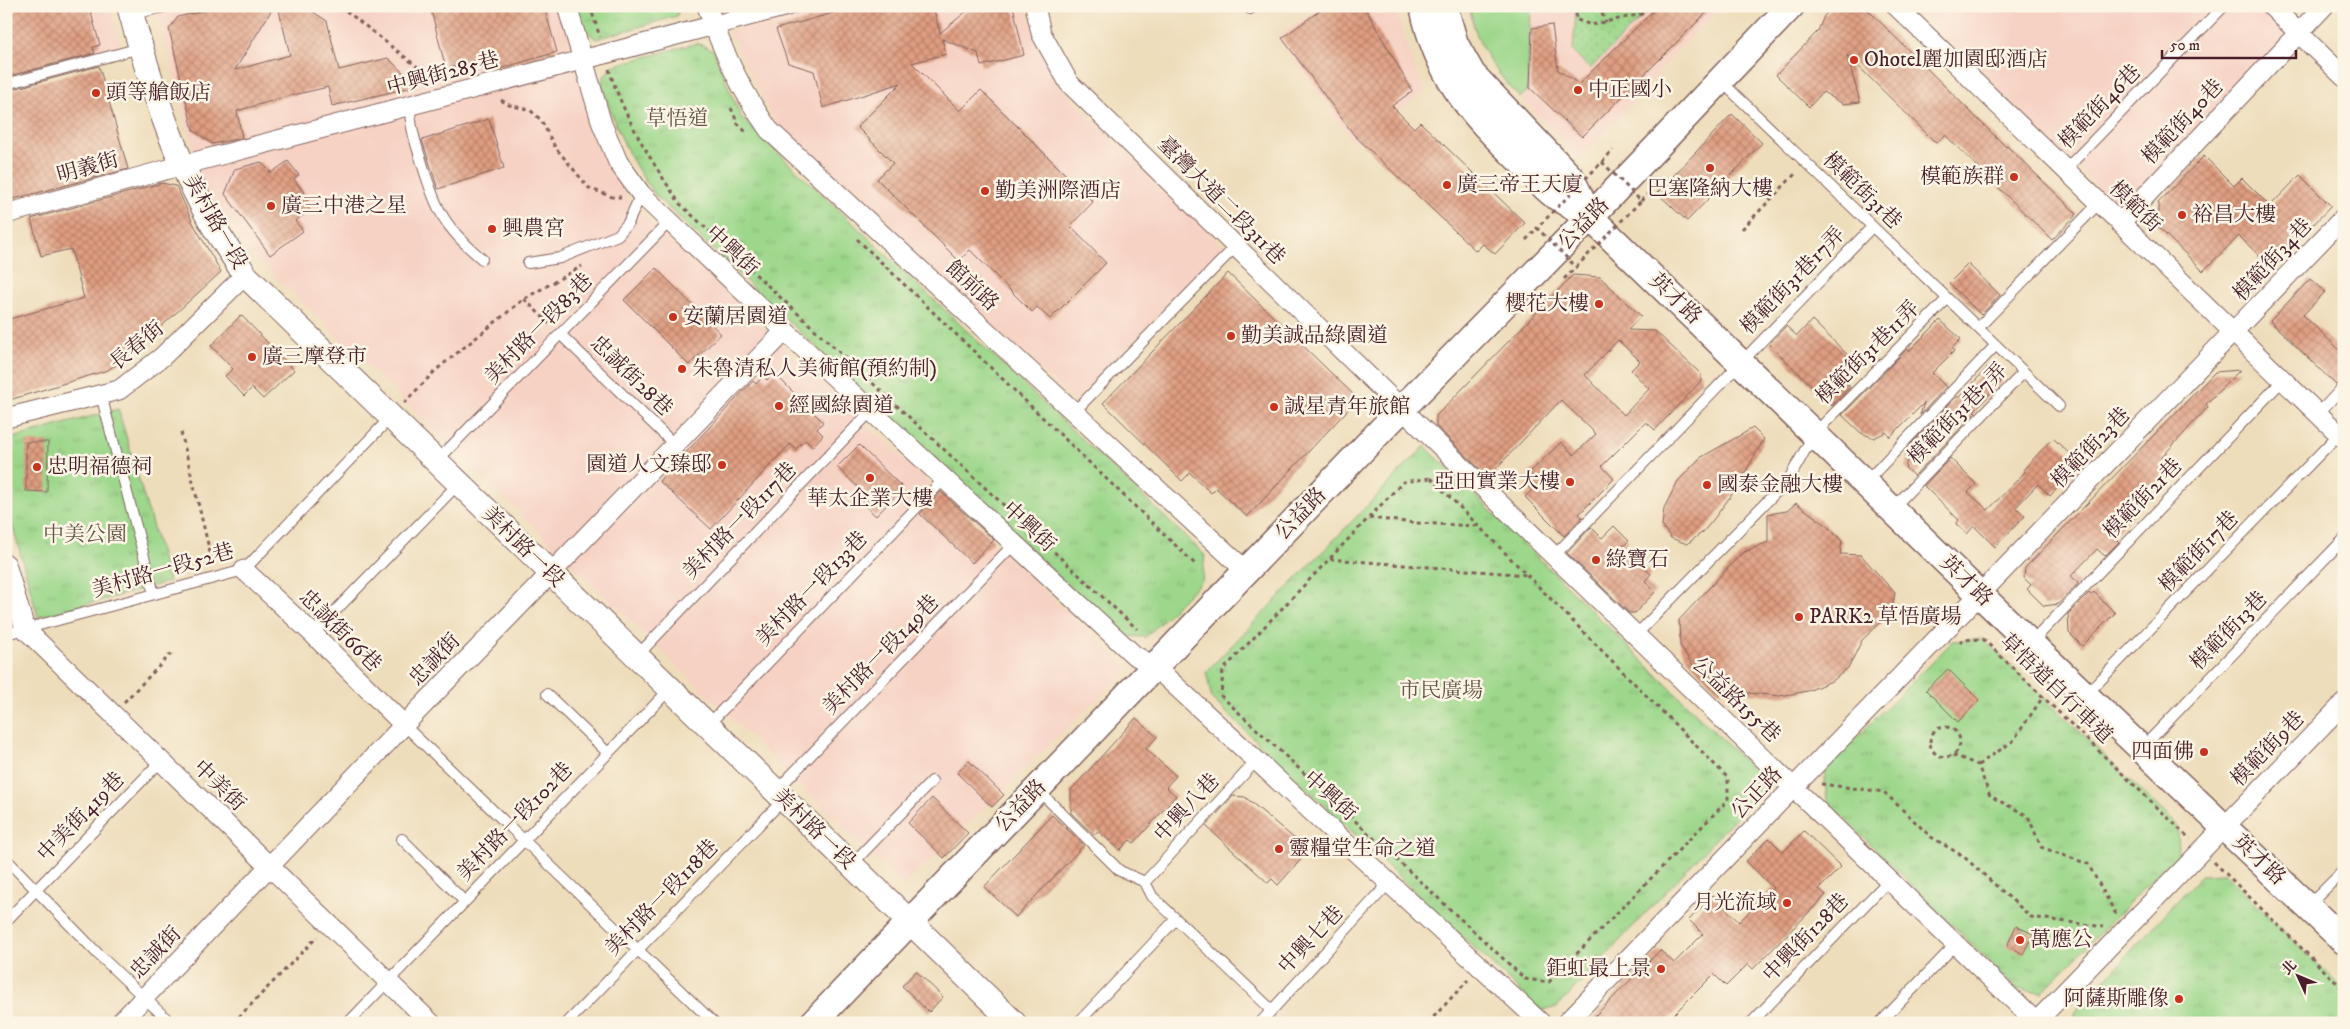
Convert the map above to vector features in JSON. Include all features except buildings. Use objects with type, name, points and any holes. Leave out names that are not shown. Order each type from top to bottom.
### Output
[{"type":"main road","name":"英才路","points":[[1423,6],[1434,45],[1456,91],[1486,127],[1553,194],[1590,217],[1980,595],[2344,941]]},
{"type":"main road","name":"英才路","points":[[1444,6],[1455,44],[1472,74],[1571,178],[1590,217]]},
{"type":"main road","name":"公益路","points":[[813,1023],[1154,666],[1590,217],[1791,6]]},
{"type":"street","name":"中興街","points":[[567,6],[602,124],[618,162],[642,194],[669,222],[785,331],[1134,655],[1154,666],[1541,1023]]},
{"type":"street","name":"館前路","points":[[707,6],[720,44],[751,105],[770,130],[1246,571]]},
{"type":"street","name":"中興街285巷","points":[[183,165],[410,107],[787,6]]},
{"type":"street","name":"臺灣大道二段311巷","points":[[1035,6],[1041,33],[1070,83],[1403,410]]},
{"type":"street","name":"模範街","points":[[1896,6],[2341,437]]},
{"type":"street","points":[[2271,6],[2344,77]]},
{"type":"street","name":"模範街40巷","points":[[2120,223],[2324,6]]},
{"type":"street","name":"美村路一段","points":[[130,10],[140,48],[160,108],[183,165],[213,226],[245,275],[1014,1023]]},
{"type":"street","name":"明義街","points":[[6,214],[183,165]]},
{"type":"street","name":"模範街34巷","points":[[2234,333],[2344,217]]},
{"type":"street","name":"長春街","points":[[6,418],[119,390],[162,357],[245,275]]},
{"type":"street","name":"忠誠街","points":[[120,1023],[785,331]]},
{"type":"street","name":"模範街23巷","points":[[1980,595],[2234,333]]},
{"type":"street","name":"公益路155巷","points":[[1403,410],[2036,1022]]},
{"type":"street","name":"中美街","points":[[6,564],[25,629],[431,1023]]},
{"type":"street","name":"忠誠街66巷","points":[[244,570],[313,634],[404,726]]},
{"type":"street","name":"公正路","points":[[1566,1023],[1980,595]]},
{"type":"street","name":"模範街9巷","points":[[2036,1022],[2223,826],[2344,703]]},
{"type":"lane","points":[[130,10],[169,6]]},
{"type":"lane","name":"模範街46巷","points":[[2065,170],[2224,6]]},
{"type":"lane","points":[[6,84],[140,48]]},
{"type":"lane","name":"模範街31巷","points":[[1720,80],[1996,345]]},
{"type":"lane","points":[[410,107],[410,126],[434,202],[447,225],[465,245],[482,259]]},
{"type":"lane","points":[[528,263],[560,258],[618,235],[628,223],[642,194]]},
{"type":"lane","points":[[1978,328],[2100,203]]},
{"type":"lane","name":"美村路一段83巷","points":[[436,462],[669,222]]},
{"type":"lane","name":"模範街31巷17弄","points":[[1554,556],[1872,227]]},
{"type":"lane","points":[[1075,411],[1235,247]]},
{"type":"lane","name":"模範街31巷11弄","points":[[1636,636],[1789,479],[1814,434],[1948,299]]},
{"type":"lane","name":"忠誠街28巷","points":[[560,334],[675,445]]},
{"type":"lane","points":[[1865,483],[1996,345]]},
{"type":"lane","name":"模範街31巷7弄","points":[[1892,510],[2024,372],[1996,345]]},
{"type":"lane","points":[[2024,372],[2059,406]]},
{"type":"lane","name":"模範街21巷","points":[[2030,643],[2283,380]]},
{"type":"lane","points":[[2318,414],[2344,386]]},
{"type":"lane","points":[[101,395],[154,594]]},
{"type":"lane","name":"美村路一段117巷","points":[[636,656],[871,411]]},
{"type":"lane","name":"美村路一段52巷","points":[[6,634],[244,570],[390,418]]},
{"type":"lane","name":"模範街17巷","points":[[2086,695],[2341,437]]},
{"type":"lane","name":"美村路一段133巷","points":[[707,725],[944,479]]},
{"type":"lane","points":[[313,634],[458,484]]},
{"type":"lane","name":"模範街13巷","points":[[2142,748],[2344,539]]},
{"type":"lane","name":"美村路一段149巷","points":[[779,796],[1014,544]]},
{"type":"lane","name":"美村路一段102巷","points":[[348,1023],[670,689]]},
{"type":"lane","points":[[547,694],[608,753]]},
{"type":"lane","points":[[404,726],[714,1023]]},
{"type":"lane","name":"中美街419巷","points":[[6,921],[161,760]]},
{"type":"lane","name":"中興八巷","points":[[1145,882],[1257,760]]},
{"type":"lane","points":[[851,865],[932,781]]},
{"type":"lane","points":[[1037,789],[1120,871],[1145,882],[1152,896],[1272,1010]]},
{"type":"lane","name":"美村路一段118巷","points":[[567,1023],[779,796]]},
{"type":"lane","points":[[402,839],[465,902]]},
{"type":"lane","points":[[6,859],[36,891],[171,1023]]},
{"type":"lane","points":[[2308,906],[2344,870]]},
{"type":"lane","name":"中興街128巷","points":[[1751,1023],[1889,880]]},
{"type":"lane","name":"中興七巷","points":[[1260,1023],[1390,882]]},
{"type":"lane","points":[[1078,1023],[1176,919]]},
{"type":"lane","points":[[1880,1023],[1956,944]]},
{"type":"path","points":[[340,6],[431,76],[447,96]]},
{"type":"path","points":[[590,6],[597,27]]},
{"type":"path","points":[[1579,6],[1575,19],[1591,25],[1646,13]]},
{"type":"path","points":[[1599,6],[1606,23]]},
{"type":"path","points":[[614,85],[645,151],[680,204],[1137,628]]},
{"type":"path","points":[[482,87],[509,105],[530,110],[541,120],[555,147],[588,188],[612,198],[642,194]]},
{"type":"path","points":[[728,99],[738,124],[752,138]]},
{"type":"path","points":[[1526,240],[1613,150]]},
{"type":"path","points":[[1602,162],[1641,201]]},
{"type":"path","points":[[1742,230],[1806,162]]},
{"type":"path","points":[[1564,280],[1652,190]]},
{"type":"path","points":[[1537,228],[1576,267]]},
{"type":"path","points":[[853,234],[1197,566]]},
{"type":"path","points":[[390,418],[436,370],[524,299],[590,261]]},
{"type":"path","points":[[524,299],[560,334]]},
{"type":"path","points":[[181,432],[216,578]]},
{"type":"path","points":[[1431,478],[1478,526],[1728,778],[1728,800],[1549,982],[1525,979],[1220,696],[1223,670],[1402,482],[1431,478]]},
{"type":"path","points":[[1368,518],[1416,523],[1478,526]]},
{"type":"path","points":[[1329,559],[1527,575]]},
{"type":"path","name":"草悟道自行車道","points":[[1956,647],[1963,640],[1983,639],[2182,830]]},
{"type":"path","points":[[113,714],[174,651]]},
{"type":"path","points":[[1978,765],[2013,741],[2043,696]]},
{"type":"path","points":[[1953,755],[1960,747],[1960,737],[1954,729],[1940,727],[1930,737],[1930,748],[1937,755],[1943,757],[1953,755],[1978,765],[1990,796],[2028,816],[2042,847],[2088,864],[2124,929]]},
{"type":"path","points":[[1828,778],[1822,784],[1884,792],[1931,837],[1963,856],[2031,917],[2124,929]]},
{"type":"path","points":[[2220,868],[2344,990]]},
{"type":"path","points":[[234,1023],[330,924]]},
{"type":"path","points":[[1428,1023],[1481,967]]},
{"type":"shaded area","points":[[6,6],[110,6],[122,48],[6,81]]},
{"type":"shaded area","points":[[155,6],[560,6],[627,200],[1128,669],[904,886],[247,249],[206,195]]},
{"type":"shaded area","points":[[824,6],[1025,6],[1054,82],[1225,248],[1074,402],[777,127],[729,31]]},
{"type":"shaded area","points":[[1321,6],[1395,6],[1410,56],[1425,91],[1355,145],[1277,36]]},
{"type":"shaded area","name":"中正國小","points":[[1464,6],[1722,6],[1679,50],[1580,160],[1504,81],[1488,59]]},
{"type":"shaded area","points":[[1911,6],[2257,6],[2290,38],[2122,211]]},
{"type":"green space","points":[[575,6],[679,6],[677,16],[596,39],[580,25]]},
{"type":"green space","points":[[1470,6],[1531,6],[1527,91],[1520,98],[1502,78],[1481,45],[1472,20]]},
{"type":"green space","points":[[1579,6],[1653,6],[1590,69],[1573,51],[1576,13]]},
{"type":"green space","name":"草悟道","points":[[697,43],[713,50],[741,117],[1205,555],[1202,581],[1146,637],[1122,636],[657,197],[623,142],[601,81],[612,66]]},
{"type":"green space","name":"中美公園","points":[[118,409],[169,582],[38,617],[6,502],[6,440]]},
{"type":"green space","name":"市民廣場","points":[[1425,446],[1757,774],[1760,792],[1557,1007],[1541,1011],[1212,699],[1206,672]]},
{"type":"green space","points":[[1983,639],[2177,825],[2178,853],[2042,992],[2017,989],[1827,801],[1824,770],[1953,641]]},
{"type":"green space","points":[[2225,874],[2344,990],[2344,1023],[2075,1023],[2074,1013],[2201,875]]},
{"type":"place","name":"Ohotel麗加園邸酒店","points":[[1854,60]]},
{"type":"place","name":"中正國小","points":[[1578,90]]},
{"type":"place","name":"頭等艙飯店","points":[[96,93]]},
{"type":"place","name":"巴塞隆納大樓","points":[[1710,168]]},
{"type":"place","name":"模範族群","points":[[2014,177]]},
{"type":"place","name":"廣三帝王天廈","points":[[1447,185]]},
{"type":"place","name":"勤美洲際酒店","points":[[985,191]]},
{"type":"place","name":"廣三中港之星","points":[[271,206]]},
{"type":"place","name":"裕昌大樓","points":[[2182,215]]},
{"type":"place","name":"興農宮","points":[[492,229]]},
{"type":"place","name":"櫻花大樓","points":[[1599,304]]},
{"type":"place","name":"安蘭居園道","points":[[673,317]]},
{"type":"place","name":"勤美誠品綠園道","points":[[1231,336]]},
{"type":"place","name":"廣三摩登市","points":[[252,357]]},
{"type":"place","name":"朱魯清私人美術館(預約制)","points":[[682,369]]},
{"type":"place","name":"經國綠園道","points":[[779,406]]},
{"type":"place","name":"誠星青年旅館","points":[[1274,407]]},
{"type":"place","name":"園道人文臻邸","points":[[722,465]]},
{"type":"place","name":"忠明福德祠","points":[[37,467]]},
{"type":"place","name":"華太企業大樓","points":[[870,478]]},
{"type":"place","name":"亞田實業大樓","points":[[1570,482]]},
{"type":"place","name":"國泰金融大樓","points":[[1707,485]]},
{"type":"place","name":"綠寶石","points":[[1596,560]]},
{"type":"place","name":"PARK2 草悟廣場","points":[[1799,617]]},
{"type":"place","name":"四面佛","points":[[2204,752]]},
{"type":"place","name":"靈糧堂生命之道","points":[[1279,849]]},
{"type":"place","name":"月光流域","points":[[1787,903]]},
{"type":"place","name":"萬應公","points":[[2020,940]]},
{"type":"place","name":"鉅虹最上景","points":[[1661,969]]},
{"type":"place","name":"阿薩斯雕像","points":[[2179,999]]}]
